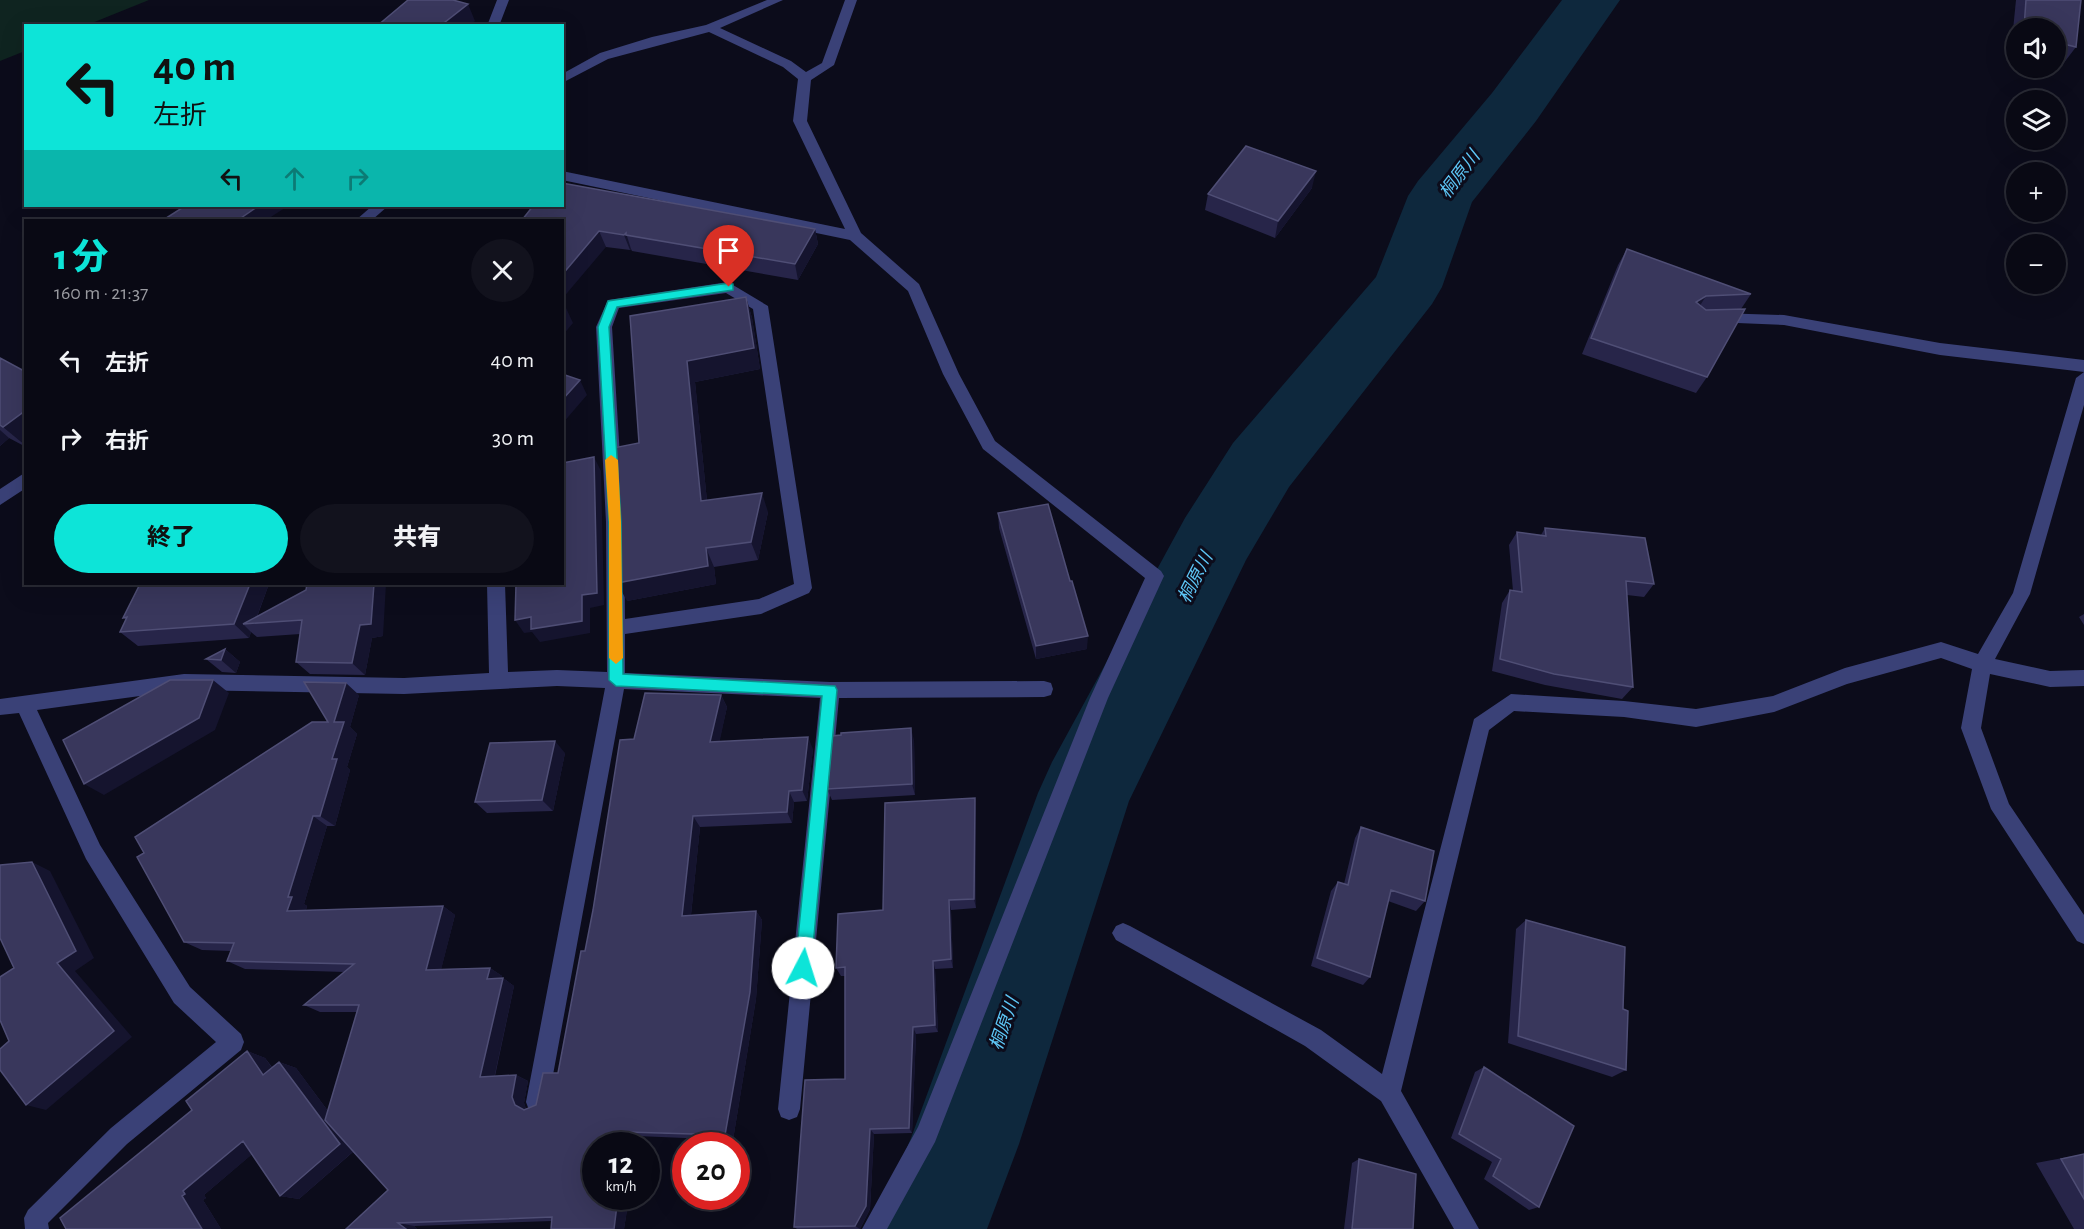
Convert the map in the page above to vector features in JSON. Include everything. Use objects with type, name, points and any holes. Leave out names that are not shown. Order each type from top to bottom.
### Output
[{"type":"street","points":[[494,24],[503,0]]},
{"type":"street","points":[[564,78],[604,56],[656,39],[710,28],[777,0]]},
{"type":"street","points":[[805,78],[828,65],[851,0]]},
{"type":"street","points":[[710,28],[787,64],[805,78]]},
{"type":"street","points":[[805,78],[800,121],[855,236],[914,288],[951,374],[989,446],[1155,576],[1099,698],[927,1134],[874,1229]]},
{"type":"street","points":[[564,175],[855,236]]},
{"type":"street","points":[[364,219],[380,207]]},
{"type":"street","points":[[537,1102],[616,680],[615,628],[615,522],[604,327],[612,304],[729,287],[760,306],[803,588],[761,606],[615,628]]},
{"type":"street","points":[[1707,318],[1784,320],[1940,349],[2084,366]]},
{"type":"street","points":[[2084,378],[2021,594],[1982,664],[1971,729],[2001,808],[2084,934]]},
{"type":"street","points":[[0,498],[24,480]]},
{"type":"street","points":[[495,585],[499,681]]},
{"type":"street","points":[[1389,1093],[1481,724],[1511,702],[1624,709],[1696,718],[1774,704],[1845,676],[1941,651],[1982,664],[2050,679],[2084,678]]},
{"type":"street","points":[[0,707],[184,682],[404,686],[556,678],[830,690],[1044,689]]},
{"type":"street","points":[[789,1109],[830,690]]},
{"type":"street","points":[[24,702],[99,861],[182,995],[233,1042],[119,1136],[36,1218],[37,1229]]},
{"type":"street","points":[[1123,933],[1313,1038],[1389,1093],[1467,1229]]},
{"type":"green space","points":[[0,0],[149,0],[89,24],[24,24],[24,51],[0,61]]},
{"type":"building","points":[[408,0],[453,0],[468,4],[443,24],[379,24]]},
{"type":"building","points":[[2026,0],[2081,0],[2076,47],[2066,45],[2066,18],[2025,18]]},
{"type":"building","points":[[1246,146],[1316,171],[1278,221],[1208,194]]},
{"type":"building","points":[[564,183],[815,229],[795,264],[626,235],[626,233],[624,235],[599,231],[564,273],[564,219],[523,219],[532,207],[564,207]]},
{"type":"building","points":[[183,207],[257,207],[239,219],[165,219]]},
{"type":"building","points":[[1627,249],[1751,294],[1706,296],[1696,302],[1706,310],[1745,309],[1707,377],[1591,338]]},
{"type":"building","points":[[746,297],[754,348],[687,361],[701,501],[762,493],[751,542],[706,548],[708,566],[617,583],[613,448],[639,443],[630,316]]},
{"type":"building","points":[[0,358],[24,371],[24,411],[3,427],[0,425]]},
{"type":"building","points":[[564,375],[580,380],[564,398]]},
{"type":"building","points":[[594,457],[597,593],[582,595],[582,621],[531,629],[531,617],[515,620],[516,585],[564,585],[564,463]]},
{"type":"building","points":[[1048,504],[1088,636],[1036,646],[998,513]]},
{"type":"building","points":[[1545,528],[1645,538],[1654,584],[1626,581],[1633,687],[1554,674],[1500,659],[1510,590],[1522,592],[1517,532],[1546,536]]},
{"type":"building","points":[[140,585],[250,585],[234,624],[120,632],[127,617],[123,618]]},
{"type":"building","points":[[307,585],[374,585],[371,624],[360,625],[352,663],[296,662],[302,620],[243,624],[306,590]]},
{"type":"building","points":[[225,649],[221,660],[206,659]]},
{"type":"building","points":[[170,680],[213,680],[199,718],[84,784],[63,740]]},
{"type":"building","points":[[304,682],[346,683],[334,722],[344,722],[332,759],[337,759],[320,816],[313,816],[288,897],[292,897],[287,911],[443,906],[426,970],[490,968],[487,979],[503,978],[480,1077],[516,1075],[512,1097],[515,1105],[524,1110],[536,1105],[543,1073],[558,1073],[581,951],[585,951],[593,910],[620,740],[634,739],[645,693],[721,695],[710,742],[808,737],[802,790],[789,791],[787,812],[693,816],[682,916],[756,911],[750,992],[726,1132],[582,1132],[582,1210],[616,1210],[614,1229],[551,1229],[552,1217],[398,1223],[406,1229],[346,1229],[388,1190],[325,1120],[359,1005],[304,1005],[354,964],[227,961],[234,943],[184,942],[137,857],[144,853],[135,837],[312,722],[328,722]]},
{"type":"building","points":[[911,728],[912,784],[827,789],[832,736],[841,735],[841,733]]},
{"type":"building","points":[[555,741],[542,800],[475,802],[490,743]]},
{"type":"building","points":[[975,798],[974,899],[949,900],[951,959],[933,961],[935,1025],[913,1027],[909,1128],[870,1129],[866,1206],[855,1226],[794,1227],[805,1080],[845,1079],[845,967],[836,968],[838,914],[883,910],[885,803]]},
{"type":"building","points":[[1361,827],[1434,851],[1425,901],[1391,890],[1370,977],[1317,958],[1338,882],[1348,885]]},
{"type":"building","points":[[32,862],[76,951],[57,963],[114,1031],[26,1105],[0,1070],[0,1049],[9,1041],[0,1020],[0,977],[14,968],[0,938],[0,865]]},
{"type":"building","points":[[1526,920],[1625,947],[1623,1009],[1628,1011],[1626,1070],[1518,1036]]},
{"type":"building","points":[[247,1051],[263,1075],[279,1062],[340,1144],[280,1196],[243,1141],[183,1191],[185,1194],[182,1196],[202,1229],[66,1229],[60,1218],[192,1110],[186,1101]]},
{"type":"building","points":[[1484,1067],[1574,1126],[1539,1207],[1493,1176],[1501,1159],[1459,1134]]},
{"type":"building","points":[[2084,1154],[2084,1199],[2061,1159]]},
{"type":"building","points":[[1359,1159],[1416,1174],[1413,1229],[1352,1229]]},
{"type":"waterway","name":"桐原川","points":[[930,1229],[964,1144],[1085,793],[1214,542],[1261,465],[1407,287],[1441,196],[1514,107],[1591,0]]},
{"type":"slow traffic","points":[[611,460],[615,522],[616,658]]},
{"type":"route","points":[[729,287],[612,304],[604,327],[615,522],[616,680],[830,690],[803,968]]}]
